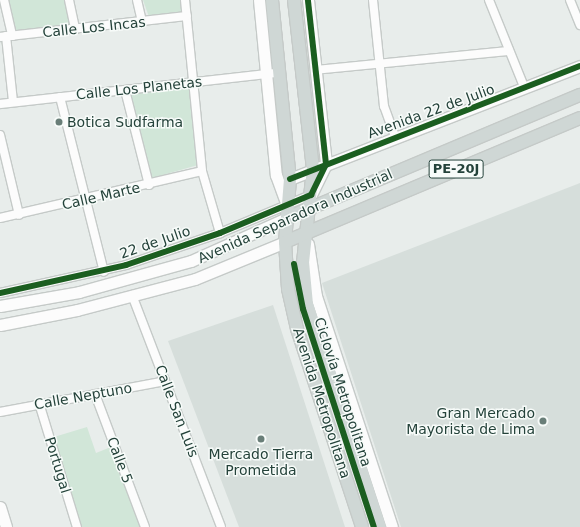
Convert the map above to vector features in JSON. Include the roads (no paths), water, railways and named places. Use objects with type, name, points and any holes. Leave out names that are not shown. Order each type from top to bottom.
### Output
[{"type":"main road","name":"Avenida Metropolitana","points":[[272,0],[273,74],[290,179],[285,242],[288,288],[297,329],[362,527]]},
{"type":"main road","name":"Avenida Metropolitana","points":[[294,0],[313,169],[303,262],[306,304],[380,527]]},
{"type":"main road","name":"Avenida Separadora Industrial","points":[[287,218],[580,95]]},
{"type":"main road","name":"Avenida Separadora Industrial","points":[[285,242],[307,231],[580,118]]},
{"type":"street","points":[[4,0],[13,102]]},
{"type":"street","points":[[69,0],[75,29]]},
{"type":"street","points":[[137,0],[142,21]]},
{"type":"street","points":[[185,0],[195,82],[202,171],[220,233]]},
{"type":"street","name":"Avenida Metropolitana","points":[[259,0],[273,74],[276,175],[287,205]]},
{"type":"street","points":[[308,0],[326,164]]},
{"type":"street","points":[[373,0],[384,106],[395,137]]},
{"type":"street","points":[[489,0],[525,89]]},
{"type":"street","points":[[570,0],[580,25]]},
{"type":"street","name":"Calle Los Incas","points":[[6,36],[187,16]]},
{"type":"street","points":[[315,70],[509,51]]},
{"type":"street","name":"Avenida 22 de Julio","points":[[290,179],[395,137],[525,89],[580,66]]},
{"type":"street","name":"Calle Los Planetas","points":[[0,104],[273,74]]},
{"type":"street","points":[[125,90],[149,185]]},
{"type":"street","points":[[60,97],[104,272]]},
{"type":"street","points":[[0,135],[19,215]]},
{"type":"street","name":"Avenida Metropolitana","points":[[311,195],[326,164]]},
{"type":"street","name":"Calle Marte","points":[[0,218],[149,185],[202,171]]},
{"type":"street","name":"22 de Julio","points":[[0,293],[104,272],[220,233],[311,195]]},
{"type":"street","name":"Avenida Separadora Industrial","points":[[0,306],[79,292],[191,261],[287,218]]},
{"type":"street","name":"Avenida Metropolitana","points":[[307,231],[316,296],[392,527]]},
{"type":"street","name":"Avenida Separadora Industrial","points":[[0,324],[132,295],[219,271],[285,242]]},
{"type":"street","name":"Calle San Luis","points":[[132,295],[221,527]]},
{"type":"street","name":"Calle Neptuno","points":[[0,412],[39,403],[165,381]]},
{"type":"street","name":"Calle 5","points":[[95,394],[145,527]]},
{"type":"street","name":"Portugal","points":[[39,403],[77,527]]},
{"type":"street","points":[[0,507],[6,527]]},
{"type":"place","name":"Botica Sudfarma","points":[[59,122]]},
{"type":"place","name":"Gran Mercado Mayorista de Lima","points":[[543,421]]},
{"type":"place","name":"Mercado Tierra Prometida","points":[[261,439]]}]
